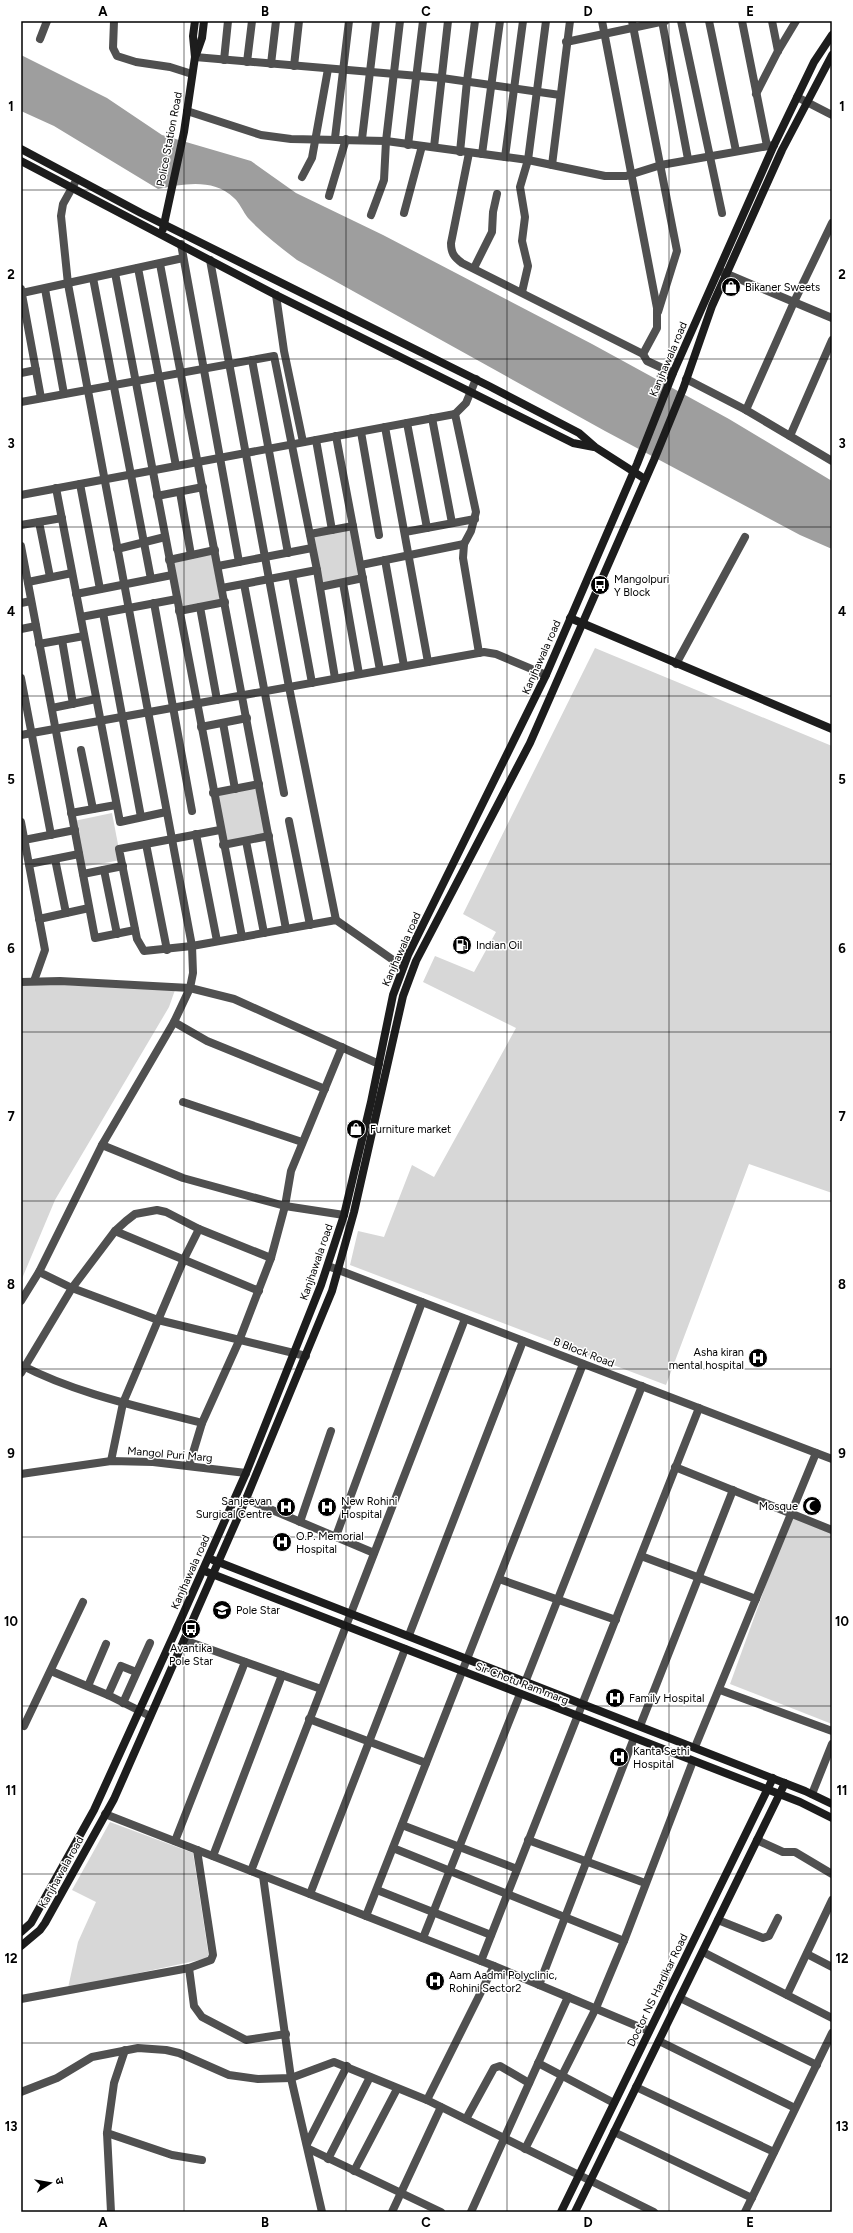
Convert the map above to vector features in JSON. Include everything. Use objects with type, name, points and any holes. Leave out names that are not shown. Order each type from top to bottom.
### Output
[{"type":"street","points":[[40,39],[47,21]]},
{"type":"street","points":[[114,21],[113,48],[117,56],[136,62],[170,67],[192,74]]},
{"type":"street","name":"Police Station Road","points":[[195,21],[193,36],[195,57]]},
{"type":"street","name":"Police Station Road","points":[[162,235],[184,132],[195,57],[202,38],[204,21]]},
{"type":"street","points":[[224,60],[228,21]]},
{"type":"street","points":[[247,62],[252,21]]},
{"type":"street","points":[[271,64],[276,21]]},
{"type":"street","points":[[294,66],[299,21]]},
{"type":"street","points":[[334,138],[349,21]]},
{"type":"street","points":[[362,139],[376,21]]},
{"type":"street","points":[[371,215],[384,180],[386,141],[400,21]]},
{"type":"street","points":[[408,145],[415,76],[423,21]]},
{"type":"street","points":[[434,147],[448,21]]},
{"type":"street","points":[[460,152],[466,81],[476,21]]},
{"type":"street","points":[[482,154],[500,21]]},
{"type":"street","points":[[505,157],[523,21]]},
{"type":"street","points":[[522,292],[528,266],[522,241],[524,217],[520,188],[528,160],[546,21]]},
{"type":"street","points":[[552,165],[566,42],[570,21]]},
{"type":"street","points":[[602,21],[632,174],[657,316],[657,328],[644,354]]},
{"type":"street","points":[[566,42],[605,34],[632,24],[663,21],[688,159]]},
{"type":"street","points":[[681,21],[722,213]]},
{"type":"street","points":[[710,21],[736,151]]},
{"type":"street","points":[[187,111],[261,135],[291,139],[334,138],[386,141],[528,160],[605,176],[619,177],[688,159],[770,145],[756,94],[742,21]]},
{"type":"street","points":[[772,21],[778,51]]},
{"type":"street","points":[[756,94],[778,51],[796,21]]},
{"type":"street","points":[[632,24],[678,251],[657,316]]},
{"type":"street","name":"Kanjhawala road","points":[[21,1932],[31,1923],[94,1810],[246,1473],[328,1266],[344,1215],[379,1064],[393,995],[404,967],[546,675],[634,472],[672,377],[770,145],[797,97],[814,62],[832,35]]},
{"type":"street","name":"Kanjhawala road","points":[[21,1946],[40,1930],[45,1923],[114,1799],[246,1498],[332,1291],[354,1212],[403,996],[416,961],[530,743],[654,460],[683,389],[712,306],[782,150],[832,55]]},
{"type":"street","points":[[195,57],[442,78],[560,95]]},
{"type":"street","points":[[302,177],[312,158],[328,69]]},
{"type":"street","points":[[797,97],[832,115]]},
{"type":"street","points":[[329,196],[346,139]]},
{"type":"street","points":[[404,214],[422,146]]},
{"type":"street","points":[[21,149],[164,224],[476,379],[579,433],[595,447],[645,479]]},
{"type":"street","points":[[469,152],[451,250],[454,256],[474,268],[644,354],[648,362],[672,377]]},
{"type":"street","points":[[21,161],[276,295],[573,443],[595,447]]},
{"type":"street","points":[[21,1301],[39,1272],[102,1145],[174,1022],[190,988],[193,973],[192,946],[68,284],[61,216],[63,204],[77,179]]},
{"type":"street","points":[[474,268],[492,232],[493,212],[497,194]]},
{"type":"street","points":[[746,410],[794,302],[832,223]]},
{"type":"street","points":[[180,244],[205,368],[239,562]]},
{"type":"street","points":[[41,398],[21,291],[45,289],[183,258]]},
{"type":"street","points":[[210,260],[228,364],[289,687],[336,920],[404,967]]},
{"type":"street","points":[[160,264],[182,372],[286,929]]},
{"type":"street","points":[[241,277],[247,266]]},
{"type":"street","points":[[138,268],[176,466]]},
{"type":"street","points":[[718,271],[832,318]]},
{"type":"street","points":[[115,273],[220,830],[242,937]]},
{"type":"street","points":[[93,278],[151,579]]},
{"type":"street","points":[[45,289],[64,394]]},
{"type":"street","points":[[276,295],[284,351],[303,442]]},
{"type":"street","points":[[348,330],[353,318]]},
{"type":"street","points":[[790,436],[832,340]]},
{"type":"street","points":[[21,402],[274,356],[317,570],[335,678]]},
{"type":"street","points":[[252,360],[288,553]]},
{"type":"street","points":[[21,373],[36,370]]},
{"type":"street","points":[[21,495],[455,414],[463,408],[476,379]]},
{"type":"street","points":[[686,379],[746,410],[832,461]]},
{"type":"street","points":[[455,414],[476,512],[471,531],[464,544],[463,558],[479,653]]},
{"type":"street","points":[[432,418],[452,523]]},
{"type":"street","points":[[407,423],[427,528]]},
{"type":"street","points":[[385,427],[428,662]]},
{"type":"street","points":[[361,432],[379,535]]},
{"type":"street","points":[[336,436],[380,670]]},
{"type":"street","points":[[316,440],[332,530]]},
{"type":"street","points":[[80,484],[100,589]]},
{"type":"street","points":[[157,496],[203,487]]},
{"type":"street","points":[[56,488],[120,822],[166,812]]},
{"type":"street","points":[[180,492],[191,555]]},
{"type":"street","points":[[21,525],[62,518]]},
{"type":"street","points":[[405,532],[475,519]]},
{"type":"street","points":[[39,522],[50,577]]},
{"type":"street","points":[[310,534],[353,526]]},
{"type":"street","points":[[117,549],[165,537]]},
{"type":"street","points":[[676,664],[744,537]]},
{"type":"street","points":[[361,565],[464,544]]},
{"type":"street","points":[[21,546],[95,938],[135,930]]},
{"type":"street","points":[[218,566],[312,548]]},
{"type":"street","points":[[169,560],[215,550]]},
{"type":"street","points":[[385,560],[404,666]]},
{"type":"street","points":[[222,588],[317,570]]},
{"type":"street","points":[[28,582],[72,573]]},
{"type":"street","points":[[76,594],[172,575]]},
{"type":"street","points":[[292,575],[312,682]]},
{"type":"street","points":[[320,588],[363,578]]},
{"type":"street","points":[[343,582],[359,674]]},
{"type":"street","points":[[244,584],[284,793]]},
{"type":"street","points":[[80,617],[177,598]]},
{"type":"street","points":[[21,603],[31,601]]},
{"type":"street","points":[[179,611],[225,602]]},
{"type":"street","points":[[154,603],[192,810]]},
{"type":"street","points":[[200,607],[217,700]]},
{"type":"street","points":[[103,612],[141,818]]},
{"type":"street","points":[[570,618],[832,729]]},
{"type":"street","points":[[21,629],[36,626]]},
{"type":"street","points":[[40,644],[84,636]]},
{"type":"street","points":[[62,640],[73,704]]},
{"type":"street","points":[[21,735],[479,653],[496,654],[546,675]]},
{"type":"street","points":[[21,678],[51,835]]},
{"type":"street","points":[[52,708],[96,699]]},
{"type":"street","points":[[201,727],[247,718]]},
{"type":"street","points":[[223,723],[235,789]]},
{"type":"street","points":[[81,750],[94,809]]},
{"type":"street","points":[[214,793],[259,784]]},
{"type":"street","points":[[71,813],[116,805]]},
{"type":"street","points":[[289,821],[310,925]]},
{"type":"street","points":[[21,822],[45,950],[34,981]]},
{"type":"street","points":[[24,840],[75,830]]},
{"type":"street","points":[[220,830],[120,849],[135,930],[140,947],[144,951],[167,950],[217,942],[336,920]]},
{"type":"street","points":[[196,834],[217,942]]},
{"type":"street","points":[[223,845],[269,836]]},
{"type":"street","points":[[246,840],[264,933]]},
{"type":"street","points":[[146,844],[167,950]]},
{"type":"street","points":[[29,864],[79,854]]},
{"type":"street","points":[[55,859],[66,913]]},
{"type":"street","points":[[83,874],[123,866]]},
{"type":"street","points":[[104,870],[117,934]]},
{"type":"street","points":[[434,903],[444,908]]},
{"type":"street","points":[[39,919],[89,908]]},
{"type":"street","points":[[21,982],[34,981],[190,988],[234,999],[379,1064]]},
{"type":"street","points":[[174,1022],[208,1041],[325,1089]]},
{"type":"street","points":[[189,1466],[202,1423],[239,1341],[259,1291],[271,1258],[285,1206],[291,1171],[342,1047]]},
{"type":"street","points":[[183,1102],[302,1142]]},
{"type":"street","points":[[102,1145],[183,1178],[285,1206],[344,1215]]},
{"type":"street","points":[[202,1423],[123,1403],[46,1378],[22,1368],[72,1288],[115,1232],[126,1220],[135,1214],[157,1210],[166,1212],[199,1229],[271,1258]]},
{"type":"street","points":[[111,1461],[123,1403],[184,1259],[199,1229]]},
{"type":"street","points":[[115,1232],[259,1291]]},
{"type":"street","name":"B Block Road","points":[[328,1266],[832,1459]]},
{"type":"street","points":[[39,1272],[72,1288],[158,1320],[239,1341],[306,1356]]},
{"type":"street","points":[[336,1536],[422,1302]]},
{"type":"street","points":[[251,1871],[465,1319]]},
{"type":"street","points":[[409,1635],[523,1341]]},
{"type":"street","points":[[366,1916],[583,1364]]},
{"type":"street","points":[[526,1680],[642,1386]]},
{"type":"street","points":[[481,1961],[699,1408]]},
{"type":"street","points":[[300,1522],[331,1431]]},
{"type":"street","points":[[695,1747],[720,1690],[816,1453]]},
{"type":"street","name":"Mangol Puri Marg","points":[[21,1474],[111,1461],[153,1462],[246,1473]]},
{"type":"street","points":[[675,1467],[832,1530]]},
{"type":"street","points":[[640,1726],[733,1490]]},
{"type":"street","points":[[246,1498],[374,1553]]},
{"type":"street","points":[[641,1556],[756,1600]]},
{"type":"street","name":"Sir Chotu Ram marg","points":[[208,1558],[351,1612],[785,1782],[832,1804]]},
{"type":"street","name":"Sir Chotu Ram marg","points":[[203,1570],[212,1575],[767,1789],[832,1818]]},
{"type":"street","points":[[499,1579],[616,1620]]},
{"type":"street","points":[[24,1726],[83,1602]]},
{"type":"street","points":[[184,1640],[321,1689]]},
{"type":"street","points":[[123,1704],[150,1643]]},
{"type":"street","points":[[88,1686],[106,1644]]},
{"type":"street","points":[[310,1894],[405,1649]]},
{"type":"street","points":[[175,1841],[245,1662]]},
{"type":"street","points":[[108,1695],[121,1666],[136,1672]]},
{"type":"street","points":[[51,1671],[108,1695],[123,1704],[150,1716]]},
{"type":"street","points":[[212,1856],[282,1675]]},
{"type":"street","points":[[720,1690],[832,1730]]},
{"type":"street","points":[[422,1938],[520,1694]]},
{"type":"street","points":[[309,1719],[426,1762]]},
{"type":"street","points":[[539,1985],[634,1738]]},
{"type":"street","points":[[812,1794],[832,1744]]},
{"type":"street","points":[[525,2149],[596,2008],[624,1941],[693,1761]]},
{"type":"street","name":"Doctor NS Hardikar Road","points":[[561,2212],[773,1778]]},
{"type":"street","points":[[575,2212],[785,1782]]},
{"type":"street","points":[[105,1814],[494,1966],[649,2030]]},
{"type":"street","points":[[402,1825],[517,1869]]},
{"type":"street","points":[[528,1840],[645,1883]]},
{"type":"street","points":[[757,1840],[783,1852],[795,1852],[832,1874]]},
{"type":"street","points":[[393,1848],[624,1941]]},
{"type":"street","points":[[21,1999],[189,1968],[207,1963],[213,1956],[197,1850]]},
{"type":"street","points":[[263,1876],[291,2078],[322,2212]]},
{"type":"street","points":[[376,1890],[491,1935]]},
{"type":"street","points":[[787,1995],[832,1900]]},
{"type":"street","points":[[824,1917],[832,1921]]},
{"type":"street","points":[[718,1920],[763,1938],[769,1936],[778,1918]]},
{"type":"street","points":[[703,1952],[832,2018]]},
{"type":"street","points":[[807,1954],[832,1967]]},
{"type":"street","points":[[427,2100],[494,1966]]},
{"type":"street","points":[[189,1968],[194,2006],[202,2017],[246,2040],[286,2034]]},
{"type":"street","points":[[471,2212],[568,1997]]},
{"type":"street","points":[[680,1998],[817,2065]]},
{"type":"street","points":[[745,2212],[832,2033]]},
{"type":"street","points":[[659,2041],[795,2108]]},
{"type":"street","points":[[21,2092],[57,2078],[92,2057],[138,2048],[166,2050],[179,2053],[230,2075],[273,2080],[291,2078],[329,2062],[347,2066],[397,2089],[427,2100],[654,2212]]},
{"type":"street","points":[[111,2212],[107,2133],[114,2083],[125,2050]]},
{"type":"street","points":[[538,2063],[614,2103]]},
{"type":"street","points":[[308,2147],[347,2066]]},
{"type":"street","points":[[466,2119],[496,2066],[500,2066],[529,2083]]},
{"type":"street","points":[[328,2159],[370,2077]]},
{"type":"street","points":[[636,2087],[774,2152]]},
{"type":"street","points":[[354,2171],[397,2089]]},
{"type":"street","points":[[392,2212],[441,2107]]},
{"type":"street","points":[[614,2132],[752,2198]]},
{"type":"street","points":[[107,2133],[172,2155],[202,2160]]},
{"type":"street","points":[[308,2147],[328,2159],[441,2212]]},
{"type":"shaded area","points":[[21,55],[107,98],[162,135],[251,161],[296,193],[383,235],[592,344],[729,419],[832,481],[832,549],[800,535],[605,431],[297,260],[254,224],[246,216],[236,200],[217,187],[188,184],[158,189],[54,126],[21,111]]},
{"type":"shaded area","points":[[351,529],[360,575],[322,583],[313,536]]},
{"type":"shaded area","points":[[212,554],[220,601],[182,608],[173,562]]},
{"type":"shaded area","points":[[595,648],[832,746],[832,1193],[749,1164],[666,1385],[350,1265],[358,1231],[384,1237],[412,1165],[434,1177],[516,1028],[423,982],[435,956],[474,972],[496,932],[463,914]]},
{"type":"shaded area","points":[[256,788],[265,835],[226,842],[217,795]]},
{"type":"shaded area","points":[[112,813],[121,860],[82,867],[74,821]]},
{"type":"shaded area","points":[[21,984],[175,990],[169,1007],[55,1200],[21,1281]]},
{"type":"shaded area","points":[[792,1513],[832,1530],[832,1724],[730,1684]]},
{"type":"shaded area","points":[[110,1822],[193,1853],[209,1958],[68,1988],[78,1942],[96,1902],[72,1890]]},
{"type":"place","name":"Bikaner Sweets","points":[[731,287]]},
{"type":"place","name":"Mangolpuri Y Block","points":[[600,585]]},
{"type":"place","name":"Indian Oil","points":[[462,945]]},
{"type":"place","name":"Furniture market","points":[[356,1129]]},
{"type":"place","name":"Asha kiran mental hospital","points":[[758,1358]]},
{"type":"place","name":"Mosque","points":[[812,1506]]},
{"type":"place","name":"Sanjeevan Surgical Centre","points":[[286,1507]]},
{"type":"place","name":"New Rohini Hospital","points":[[327,1507]]},
{"type":"place","name":"O.P. Memorial Hospital","points":[[282,1542]]},
{"type":"place","name":"Pole Star","points":[[222,1610]]},
{"type":"place","name":"Avantika Pole Star","points":[[191,1629]]},
{"type":"place","name":"Family Hospital","points":[[615,1698]]},
{"type":"place","name":"Kanta Sethi Hospital","points":[[619,1757]]},
{"type":"place","name":"Aam Aadmi Polyclinic, Rohini Sector2","points":[[435,1981]]}]
